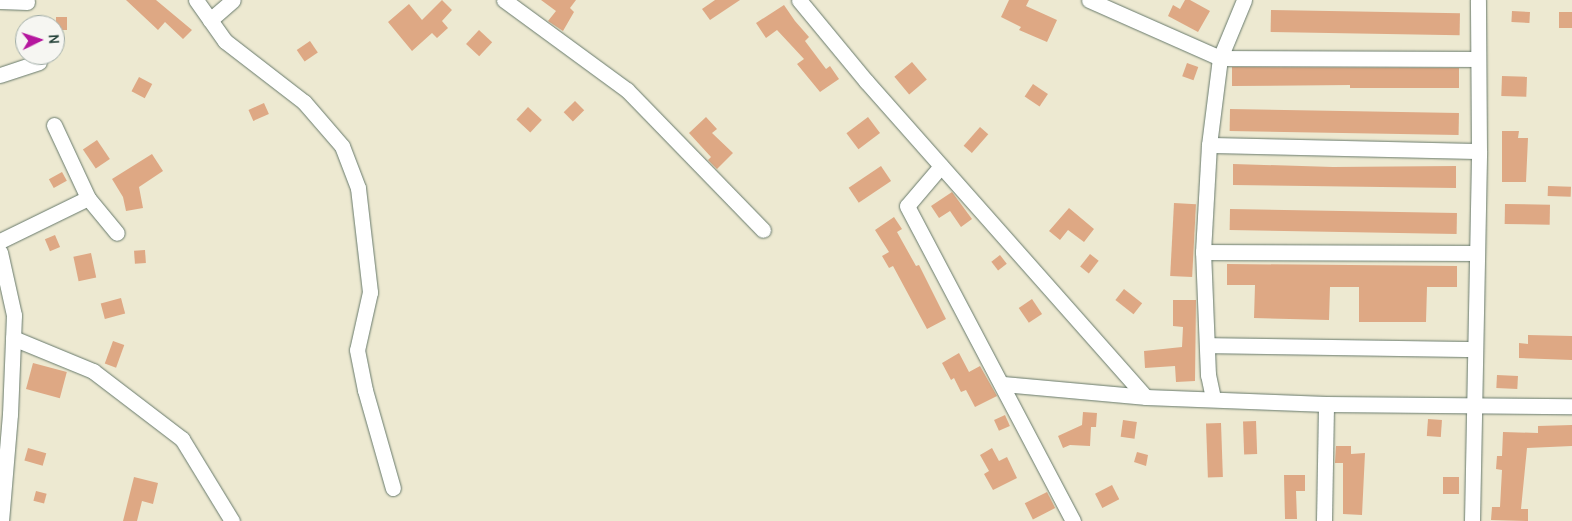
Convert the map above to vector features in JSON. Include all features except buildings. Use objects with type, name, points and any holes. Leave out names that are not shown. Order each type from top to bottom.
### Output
[{"type":"street","points":[[0,0],[27,2]]},
{"type":"street","points":[[196,0],[225,41],[304,102],[342,146],[358,188],[370,292],[357,350],[365,390],[393,488]]},
{"type":"street","points":[[210,20],[233,0]]},
{"type":"street","points":[[504,0],[626,90],[763,230]]},
{"type":"street","points":[[799,0],[866,81],[1146,397]]},
{"type":"street","points":[[1089,0],[1220,58],[1478,59]]},
{"type":"street","points":[[1213,398],[1208,376],[1203,252],[1209,145],[1220,58],[1244,0]]},
{"type":"street","points":[[1472,521],[1472,404],[1479,151],[1478,0]]},
{"type":"street","points":[[0,75],[30,65]]},
{"type":"street","points":[[54,125],[88,198],[117,233]]},
{"type":"street","points":[[1209,145],[1479,151]]},
{"type":"street","points":[[941,166],[907,206],[1003,384],[1073,521]]},
{"type":"street","points":[[0,241],[88,198]]},
{"type":"street","points":[[0,252],[14,315],[1,513]]},
{"type":"street","points":[[1203,252],[1476,253]]},
{"type":"street","points":[[13,338],[93,371],[182,439],[232,521]]},
{"type":"street","points":[[1207,345],[1474,350]]},
{"type":"street","points":[[1003,384],[1146,397],[1213,398],[1326,404],[1572,406]]},
{"type":"street","points":[[1324,521],[1326,404]]}]
